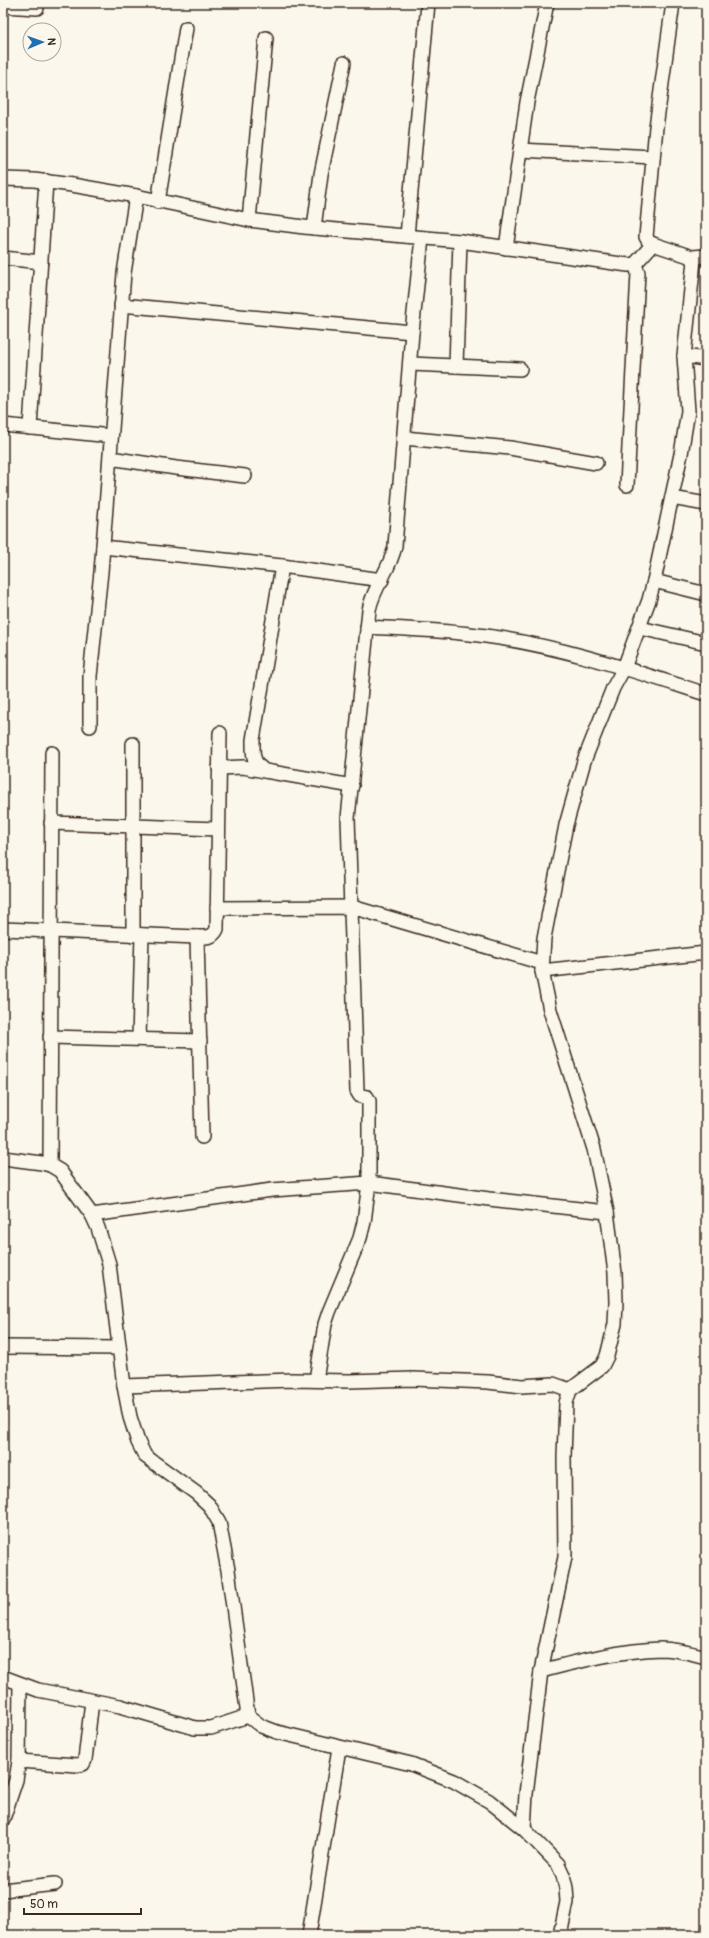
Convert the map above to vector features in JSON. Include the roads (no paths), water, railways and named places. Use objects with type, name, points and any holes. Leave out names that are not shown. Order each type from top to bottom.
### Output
[{"type":"street","points":[[407,236],[428,3]]},
{"type":"street","points":[[506,248],[535,60],[547,3]]},
{"type":"street","points":[[674,3],[653,157],[646,237],[649,242],[653,244],[692,257],[706,256]]},
{"type":"street","points":[[3,6],[37,8]]},
{"type":"street","points":[[158,202],[186,28]]},
{"type":"street","points":[[249,220],[266,38]]},
{"type":"street","points":[[314,228],[321,174],[344,63]]},
{"type":"street","points":[[520,150],[653,157]]},
{"type":"street","points":[[3,179],[46,181],[136,196],[158,202],[249,220],[314,228],[460,241],[628,265],[635,264],[653,244]]},
{"type":"street","points":[[30,428],[42,262],[46,181]]},
{"type":"street","points":[[90,726],[90,676],[103,547],[121,305],[124,273],[136,196]]},
{"type":"street","points":[[316,1380],[325,1324],[360,1238],[364,1222],[369,1183],[369,1101],[366,1097],[360,1096],[357,1091],[348,818],[370,604],[390,564],[395,546],[411,364],[412,332],[422,238]]},
{"type":"street","points":[[456,366],[460,241]]},
{"type":"street","points":[[524,1829],[526,1794],[541,1671],[565,1557],[566,1522],[564,1458],[566,1403],[570,1390],[602,1366],[612,1344],[615,1324],[616,1289],[607,1212],[594,1149],[550,1010],[542,967],[547,920],[574,791],[608,701],[624,668],[640,628],[654,581],[672,498],[688,411],[684,356],[695,265],[692,257]]},
{"type":"street","points":[[3,258],[42,262]]},
{"type":"street","points":[[627,485],[638,273],[635,264]]},
{"type":"street","points":[[121,305],[412,332]]},
{"type":"street","points":[[684,356],[706,359]]},
{"type":"street","points":[[411,364],[520,369]]},
{"type":"street","points":[[3,426],[111,436]]},
{"type":"street","points":[[404,438],[510,448],[596,463]]},
{"type":"street","points":[[110,458],[245,476]]},
{"type":"street","points":[[672,498],[706,504]]},
{"type":"street","points":[[103,547],[282,566],[382,580]]},
{"type":"street","points":[[265,771],[258,767],[254,758],[253,740],[282,566]]},
{"type":"street","points":[[654,581],[706,594]]},
{"type":"street","points":[[367,627],[486,636],[528,643],[624,668],[706,694]]},
{"type":"street","points":[[640,628],[706,643]]},
{"type":"street","points":[[3,929],[210,938],[215,934],[217,929],[220,733]]},
{"type":"street","points":[[133,744],[138,935],[138,1038]]},
{"type":"street","points":[[50,1164],[52,753]]},
{"type":"street","points":[[219,768],[244,767],[352,786]]},
{"type":"street","points":[[51,823],[218,829]]},
{"type":"street","points":[[217,908],[352,907],[542,967],[706,953]]},
{"type":"street","points":[[198,937],[202,1137]]},
{"type":"street","points":[[50,1037],[138,1038],[200,1041]]},
{"type":"street","points":[[3,1158],[50,1164],[65,1175],[92,1216],[104,1244],[109,1264],[124,1386],[130,1417],[138,1442],[145,1456],[196,1493],[209,1505],[220,1522],[226,1555],[248,1716],[261,1726],[339,1748],[411,1764],[454,1781],[489,1801],[524,1829],[558,1864],[563,1875],[567,1902],[560,1935]]},
{"type":"street","points":[[92,1216],[272,1190],[369,1183],[607,1212]]},
{"type":"street","points":[[3,1347],[119,1348]]},
{"type":"street","points":[[124,1386],[316,1380],[437,1379],[522,1386],[553,1384],[570,1390]]},
{"type":"street","points":[[541,1671],[580,1660],[647,1650],[678,1650],[706,1657]]},
{"type":"street","points":[[3,1677],[20,1684],[61,1696],[120,1706],[195,1728],[211,1728],[248,1716]]},
{"type":"street","points":[[3,1819],[16,1780],[19,1761],[20,1684]]},
{"type":"street","points":[[19,1761],[77,1765],[82,1764],[85,1760],[92,1701]]},
{"type":"street","points":[[309,1935],[339,1748]]},
{"type":"street","points":[[3,1890],[55,1884]]}]
